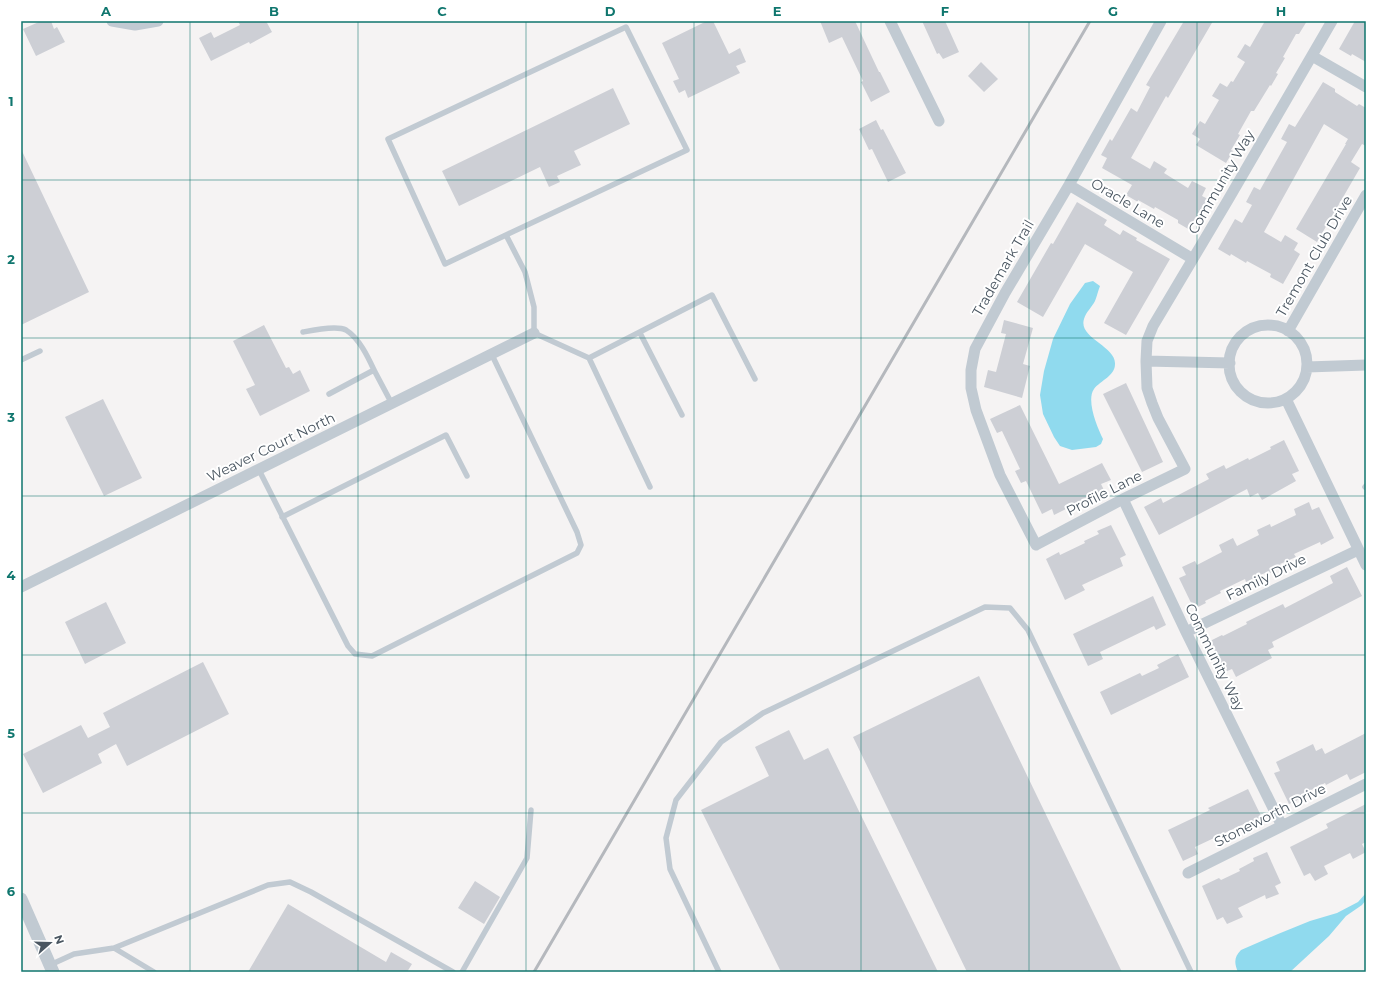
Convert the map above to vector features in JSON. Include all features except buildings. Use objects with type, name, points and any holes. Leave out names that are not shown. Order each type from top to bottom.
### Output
[{"type":"street","points":[[112,21],[116,23],[135,25],[158,21]]},
{"type":"street","points":[[890,21],[939,121]]},
{"type":"street","name":"Trademark Trail","points":[[1036,545],[1000,475],[983,432],[974,402],[972,388],[971,370],[975,349],[1005,293],[1069,185],[1161,21]]},
{"type":"street","name":"Community Way","points":[[1185,469],[1152,403],[1147,388],[1147,341],[1153,326],[1332,21]]},
{"type":"street","points":[[1312,56],[1366,87]]},
{"type":"street","name":"Oracle Lane","points":[[1069,185],[1193,259]]},
{"type":"street","name":"Tremont Club Drive","points":[[1288,331],[1366,195]]},
{"type":"street","points":[[1259,326],[1273,326],[1283,328],[1288,331],[1293,334],[1303,346],[1307,359],[1304,380],[1297,392],[1286,399],[1269,404],[1256,402],[1244,395],[1233,382],[1230,369],[1232,349],[1240,337],[1247,331],[1259,326]]},
{"type":"street","name":"Weaver Court North","points":[[21,587],[534,333]]},
{"type":"street","points":[[1146,361],[1230,363]]},
{"type":"street","points":[[1307,367],[1363,367]]},
{"type":"street","points":[[1286,399],[1366,565]]},
{"type":"street","name":"Profile Lane","points":[[1036,545],[1123,499],[1185,469]]},
{"type":"street","name":"Community Way","points":[[1123,499],[1186,632],[1282,826]]},
{"type":"street","name":"Family Drive","points":[[1186,632],[1358,550]]},
{"type":"street","name":"Stoneworth Drive","points":[[1188,873],[1366,784]]},
{"type":"street","points":[[21,899],[24,915],[52,969]]},
{"type":"lane","points":[[626,27],[687,150],[506,235],[445,264],[388,139],[626,27]]},
{"type":"lane","points":[[506,235],[525,272],[534,307],[534,333],[589,358],[650,487]]},
{"type":"lane","points":[[589,358],[712,295],[755,379]]},
{"type":"lane","points":[[303,332],[327,328],[345,329],[361,344],[392,404]]},
{"type":"lane","points":[[640,333],[682,415]]},
{"type":"lane","points":[[21,360],[40,351]]},
{"type":"lane","points":[[258,470],[348,646],[355,654],[372,656],[577,553],[581,545],[492,355]]},
{"type":"lane","points":[[329,394],[374,370]]},
{"type":"lane","points":[[282,517],[446,435],[467,476]]},
{"type":"lane","points":[[720,972],[670,869],[666,838],[676,800],[721,742],[763,712],[985,607],[1010,608],[1028,630],[1191,972]]},
{"type":"lane","points":[[462,972],[527,858],[531,810]]},
{"type":"lane","points":[[52,969],[74,954],[114,948],[268,885],[290,882],[311,892],[453,972]]},
{"type":"lane","points":[[114,948],[154,972]]},
{"type":"water","points":[[1093,281],[1100,286],[1095,301],[1085,316],[1084,326],[1086,332],[1091,337],[1110,352],[1114,358],[1115,364],[1113,372],[1094,389],[1092,394],[1091,400],[1093,414],[1103,439],[1101,444],[1096,447],[1072,450],[1060,446],[1054,437],[1043,414],[1040,395],[1044,371],[1053,339],[1070,304],[1085,283]]},
{"type":"water","points":[[1366,893],[1366,900],[1362,905],[1346,916],[1329,936],[1290,972],[1238,972],[1235,960],[1241,950],[1310,921],[1337,913],[1358,902]]},
{"type":"railway","points":[[534,972],[1090,21]]}]
